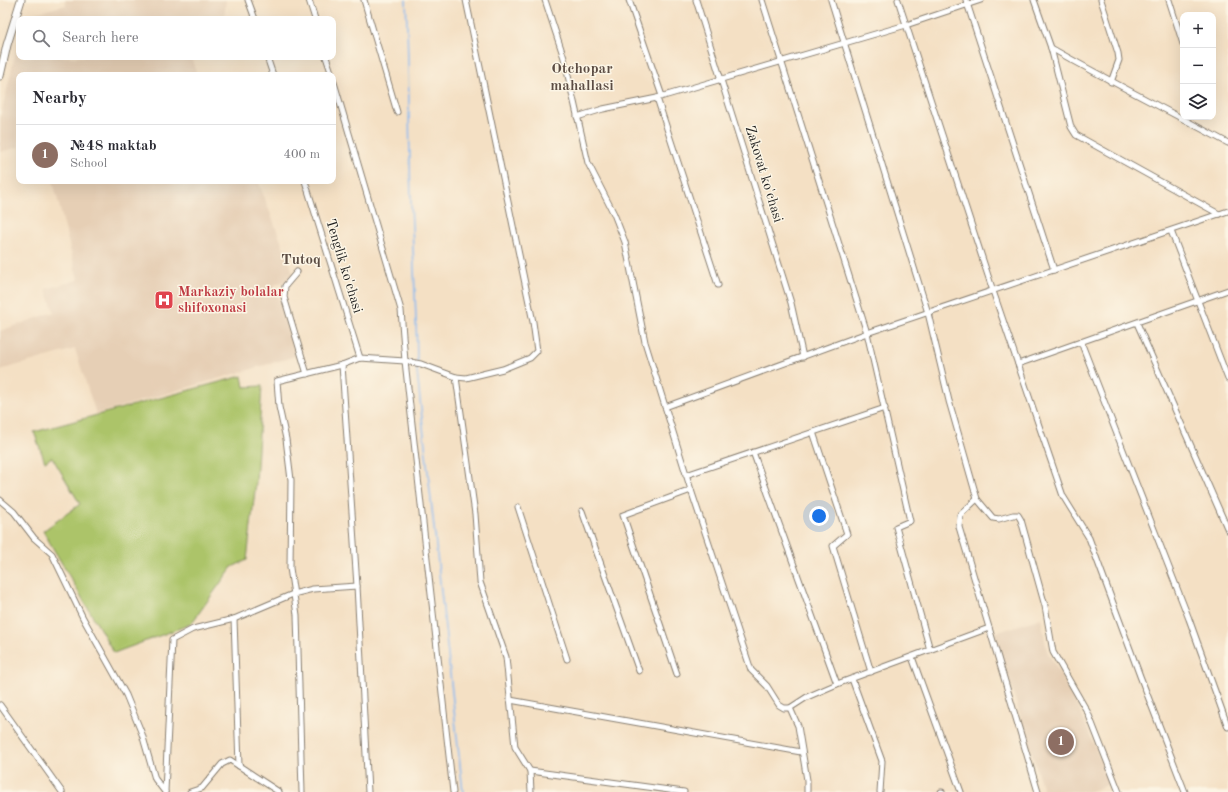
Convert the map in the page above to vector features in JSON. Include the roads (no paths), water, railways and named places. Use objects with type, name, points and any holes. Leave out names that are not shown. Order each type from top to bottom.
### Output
[{"type":"street","points":[[0,76],[3,45],[21,0]]},
{"type":"street","points":[[248,0],[254,16]]},
{"type":"street","points":[[309,0],[314,16]]},
{"type":"street","points":[[364,0],[397,112]]},
{"type":"street","points":[[302,792],[297,616],[290,568],[291,480],[286,438],[279,407],[277,381],[342,365],[360,358],[421,364],[456,377],[466,378],[503,369],[530,358],[537,351],[533,322],[466,0]]},
{"type":"street","points":[[545,0],[564,58],[588,163],[614,214],[624,242],[645,342],[686,475],[751,670],[767,686],[779,705],[784,708],[790,708],[807,696],[989,628]]},
{"type":"street","points":[[629,0],[718,285]]},
{"type":"street","name":"Zakovat ko'chasi","points":[[696,0],[791,303],[803,357]]},
{"type":"street","points":[[762,0],[780,62],[867,333],[910,521],[896,527],[930,650]]},
{"type":"street","points":[[830,0],[928,313],[949,401],[977,499],[993,518],[999,519],[1013,514],[1018,515],[1021,520],[1045,606],[1053,652],[1088,713],[1119,792]]},
{"type":"street","points":[[898,0],[993,291],[1064,496],[1089,538],[1185,792]]},
{"type":"street","points":[[577,117],[603,109],[660,97],[906,25],[967,2],[981,0]]},
{"type":"street","points":[[1034,0],[1051,48],[1072,127],[1076,135],[1219,214]]},
{"type":"street","points":[[1101,0],[1119,60],[1110,82]]},
{"type":"street","points":[[1169,0],[1180,35]]},
{"type":"street","points":[[967,2],[1054,270]]},
{"type":"street","points":[[1051,48],[1110,82],[1180,115]]},
{"type":"street","points":[[268,60],[272,72]]},
{"type":"street","points":[[327,60],[331,72]]},
{"type":"street","points":[[336,89],[401,310],[452,792]]},
{"type":"street","points":[[1191,120],[1228,144]]},
{"type":"street","name":"Tenglik ko'chasi","points":[[306,184],[360,358]]},
{"type":"street","points":[[665,408],[867,333],[1228,211]]},
{"type":"street","points":[[1171,231],[1228,379]]},
{"type":"street","points":[[297,272],[285,286],[284,297],[307,374]]},
{"type":"street","points":[[1018,364],[1228,290]]},
{"type":"street","points":[[1137,323],[1228,530]]},
{"type":"street","points":[[1081,342],[1228,727]]},
{"type":"street","points":[[342,365],[357,586],[368,792]]},
{"type":"street","points":[[456,377],[475,514],[480,582],[506,657],[515,747],[530,771],[531,792]]},
{"type":"street","points":[[686,475],[885,408]]},
{"type":"street","points":[[813,432],[848,534],[833,546],[871,672]]},
{"type":"street","points":[[753,452],[837,684]]},
{"type":"street","points":[[677,674],[623,515],[691,490]]},
{"type":"street","points":[[977,499],[960,515],[959,527],[1038,792]]},
{"type":"street","points":[[0,500],[14,512],[34,538],[52,554],[83,618],[126,695],[142,734],[155,779],[165,792]]},
{"type":"street","points":[[518,507],[567,659]]},
{"type":"street","points":[[582,511],[639,671]]},
{"type":"street","points":[[165,792],[172,640],[193,629],[234,619],[293,594],[313,589],[357,586]]},
{"type":"street","points":[[234,619],[239,766]]},
{"type":"street","points":[[912,657],[961,792]]},
{"type":"street","points":[[852,679],[882,761],[880,792]]},
{"type":"street","points":[[510,700],[801,752]]},
{"type":"street","points":[[0,705],[62,792]]},
{"type":"street","points":[[790,708],[798,726],[801,752],[807,780],[807,792]]},
{"type":"street","points":[[190,792],[202,788],[222,764],[230,760],[279,792]]},
{"type":"street","points":[[530,771],[684,792]]},
{"type":"waterway","points":[[406,0],[417,372],[463,792]]},
{"type":"place","name":"Markaziy bolalar shifoxonasi","points":[[164,300]]},
{"type":"place","name":"№48 maktab","points":[[1061,742]]},
{"type":"district","name":"Otchopar mahallasi","points":[[582,78]]},
{"type":"district","name":"Tutoq","points":[[301,260]]}]
